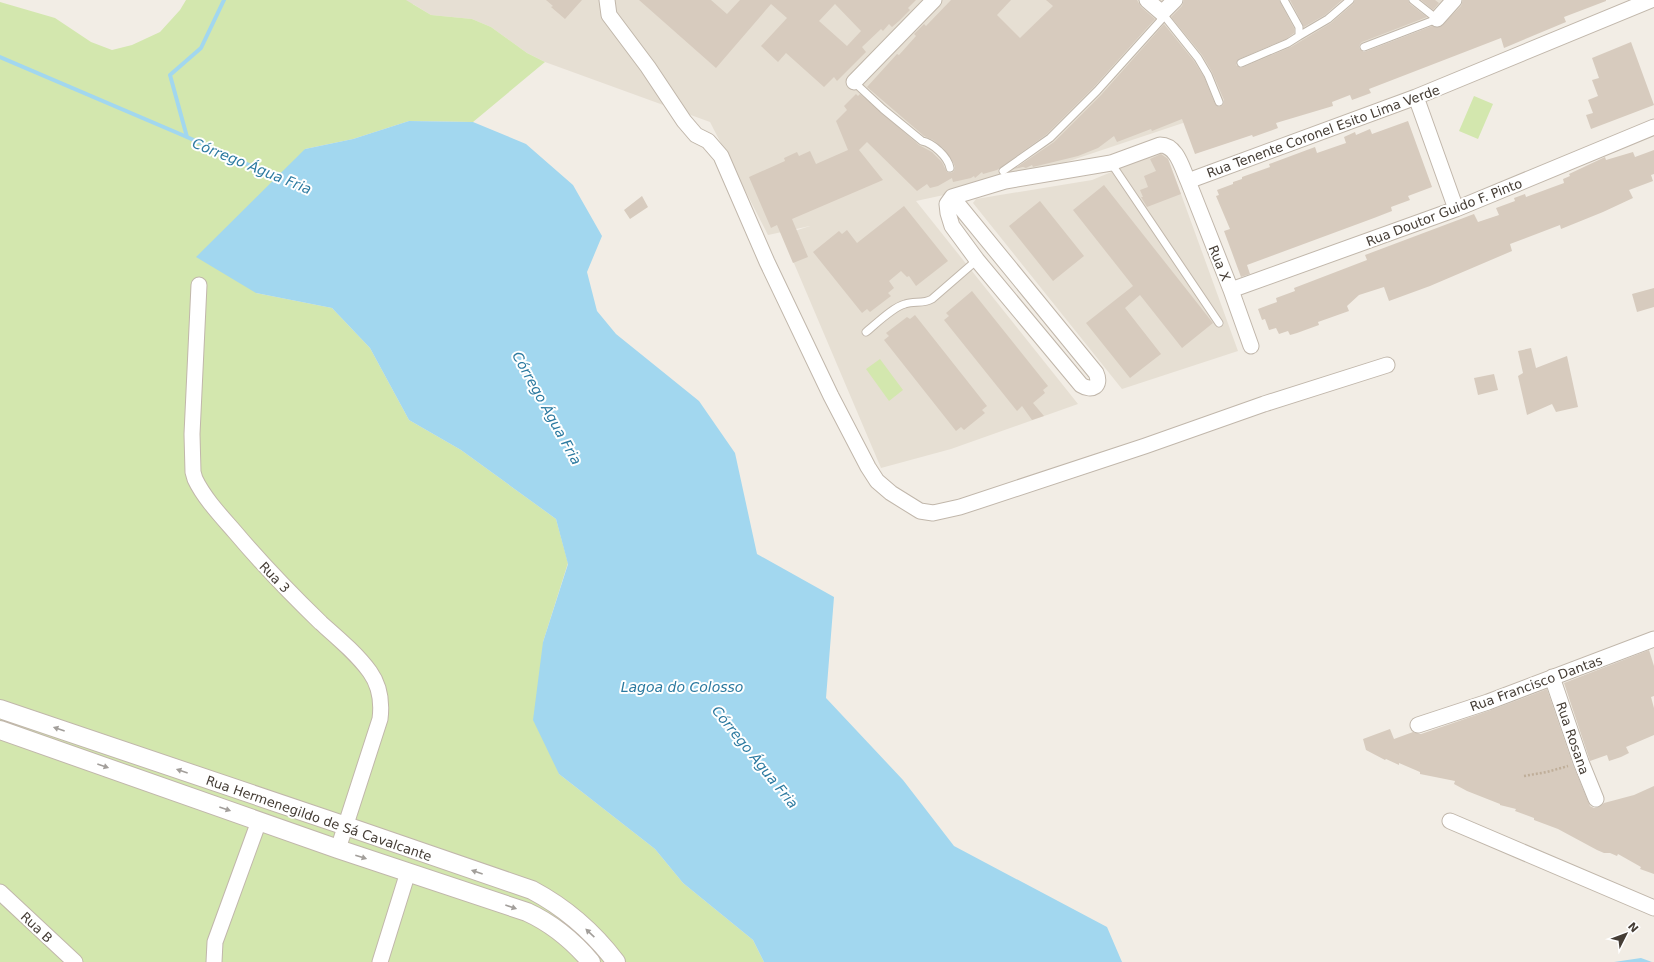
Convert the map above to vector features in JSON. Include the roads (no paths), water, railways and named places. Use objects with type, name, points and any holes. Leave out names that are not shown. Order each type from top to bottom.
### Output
[{"type":"street","points":[[607,0],[609,16],[648,67],[684,121],[696,135],[708,141],[721,156],[767,262],[824,382],[868,467],[877,481],[891,493],[920,511],[933,513],[960,507],[1145,446],[1264,404],[1387,365]]},
{"type":"street","points":[[854,82],[934,0]]},
{"type":"street","points":[[1147,0],[1162,13],[1175,0]]},
{"type":"street","points":[[1436,19],[1454,0]]},
{"type":"street","name":"Rua Tenente Coronel Esito Lima Verde","points":[[1188,181],[1416,97],[1651,0]]},
{"type":"street","points":[[1416,97],[1456,209]]},
{"type":"street","name":"Rua Doutor Guido F. Pinto","points":[[1231,290],[1456,209],[1654,127]]},
{"type":"street","points":[[952,197],[1096,373],[1099,378],[1098,384],[1087,389],[1081,385],[977,260],[952,226],[947,204],[952,197],[1004,176],[1111,163],[1160,145],[1165,145],[1174,151],[1188,181]]},
{"type":"street","name":"Rua X","points":[[1188,181],[1231,290],[1251,346]]},
{"type":"street","name":"Rua 3","points":[[199,285],[192,434],[193,472],[195,479],[221,516],[271,574],[366,668],[378,686],[381,710],[380,719],[338,849]]},
{"type":"street","name":"Rua Francisco Dantas","points":[[1418,725],[1488,702],[1654,639]]},
{"type":"street","name":"Rua Rosana","points":[[1552,677],[1581,762],[1596,799]]},
{"type":"street","name":"Rua Hermenegildo de Sá Cavalcante","points":[[0,709],[532,890],[549,900],[577,921],[595,938],[616,962]]},
{"type":"street","name":"Rua Hermenegildo de Sá Cavalcante","points":[[0,730],[338,849],[536,916],[570,941],[591,962]]},
{"type":"street","points":[[214,962],[215,942],[259,821]]},
{"type":"street","points":[[1450,822],[1654,908]]},
{"type":"street","points":[[380,962],[408,872]]},
{"type":"street","name":"Rua B","points":[[0,892],[68,960]]},
{"type":"lane","points":[[1284,0],[1299,27],[1299,36]]},
{"type":"lane","points":[[1241,63],[1288,43],[1328,19],[1350,0]]},
{"type":"lane","points":[[1364,47],[1436,19],[1413,0]]},
{"type":"lane","points":[[1162,13],[1198,58],[1208,75],[1219,102]]},
{"type":"lane","points":[[1004,176],[1050,138],[1097,91],[1161,20],[1162,13]]},
{"type":"lane","points":[[854,82],[922,141],[928,142],[949,162],[950,168]]},
{"type":"lane","points":[[1111,163],[1219,323]]},
{"type":"lane","points":[[866,332],[904,304],[932,299],[977,260]]},
{"type":"water","name":"Lagoa do Colosso","points":[[409,121],[473,122],[526,144],[573,185],[602,236],[587,272],[597,311],[616,334],[699,401],[735,453],[757,554],[834,597],[826,698],[903,780],[954,846],[1107,927],[1122,962],[764,962],[753,940],[683,883],[655,849],[559,774],[533,720],[543,642],[568,564],[556,519],[461,450],[409,420],[370,348],[332,308],[256,293],[196,257],[305,149],[353,139]]},
{"type":"water","points":[[1641,958],[1652,962],[1614,962]]},
{"type":"waterway","points":[[187,137],[170,75],[201,48],[224,0]]},
{"type":"waterway","name":"Córrego Água Fria","points":[[0,57],[187,137],[280,179]]}]
